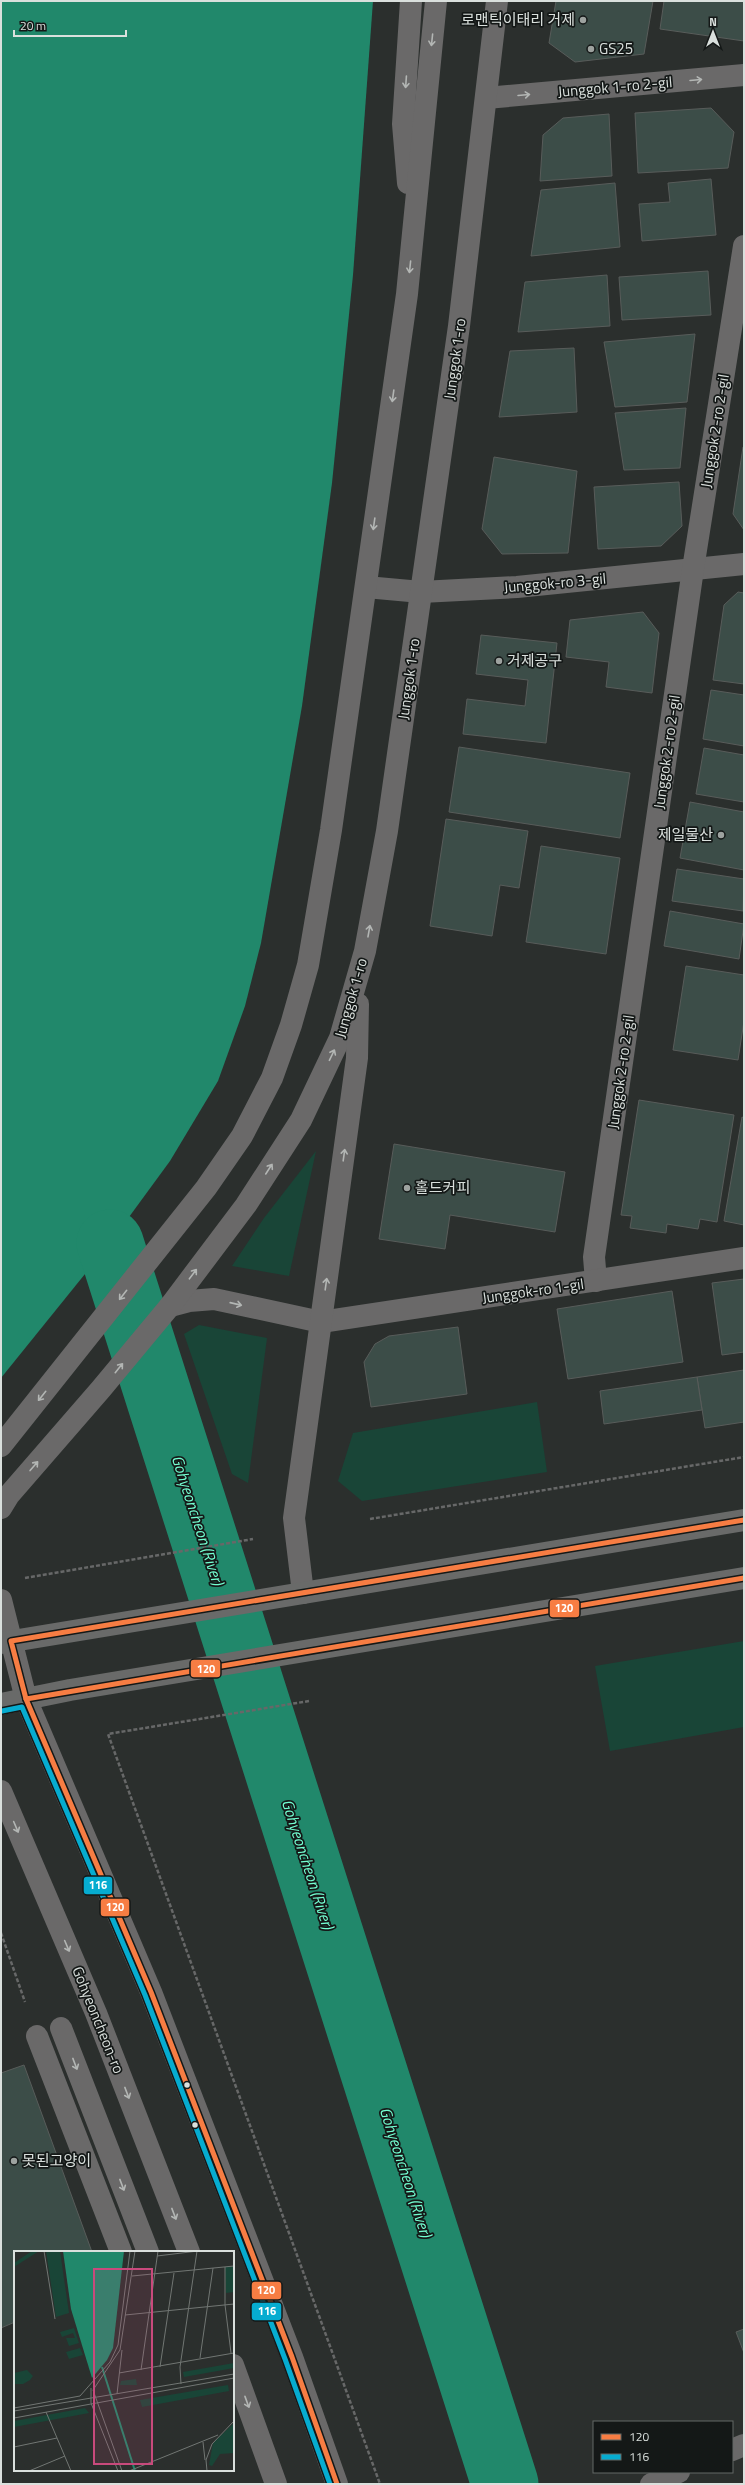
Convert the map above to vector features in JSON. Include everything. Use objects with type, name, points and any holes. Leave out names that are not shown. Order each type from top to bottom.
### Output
[{"type":"main road","points":[[6,1642],[744,1520]]},
{"type":"main road","points":[[1,1704],[70,1690],[744,1578]]},
{"type":"street","points":[[411,1],[403,124],[413,238]]},
{"type":"street","points":[[1,1446],[147,1264],[206,1188],[242,1136],[272,1078],[291,1025],[308,965],[331,830],[366,587],[407,294],[436,1]]},
{"type":"street","name":"Junggok 1-ro","points":[[5,1502],[102,1389],[170,1306],[246,1205],[301,1120],[340,1038],[359,971],[387,832],[460,326],[497,1]]},
{"type":"street","name":"Junggok 1-ro 2-gil","points":[[486,98],[744,76]]},
{"type":"street","name":"Junggok 2-ro 2-gil","points":[[596,1281],[594,1257],[693,569],[744,246]]},
{"type":"street","name":"Junggok-ro 3-gil","points":[[366,587],[421,592],[517,587],[744,564]]},
{"type":"street","points":[[303,1593],[294,1518],[357,1058],[359,971]]},
{"type":"street","name":"Junggok-ro 1-gil","points":[[321,1322],[744,1258]]},
{"type":"street","points":[[170,1306],[189,1301],[214,1299],[321,1322]]},
{"type":"street","points":[[1,1600],[6,1642],[26,1699],[150,1992],[292,2357],[337,2484]]},
{"type":"street","name":"Gohyeoncheon-ro","points":[[1,1791],[96,2013],[189,2251]]},
{"type":"street","points":[[61,2028],[148,2251]]},
{"type":"street","points":[[37,2036],[121,2251]]},
{"type":"street","points":[[234,2368],[276,2484]]},
{"type":"street","points":[[733,2450],[744,2445]]},
{"type":"street","points":[[651,2484],[677,2473]]},
{"type":"path","points":[[370,1519],[744,1457]]},
{"type":"path","points":[[25,1578],[253,1539]]},
{"type":"path","points":[[309,1701],[108,1734],[380,2484]]},
{"type":"path","points":[[1,1933],[25,2002]]},
{"type":"shaded area","points":[[1,1],[373,1],[353,275],[332,483],[302,706],[261,943],[245,1006],[218,1081],[170,1161],[110,1243],[1,1378]]},
{"type":"shaded area","points":[[316,1151],[289,1276],[232,1266],[264,1218]]},
{"type":"shaded area","points":[[199,1325],[267,1338],[248,1483],[232,1474],[184,1334]]},
{"type":"shaded area","points":[[537,1402],[547,1472],[362,1501],[338,1481],[353,1433]]},
{"type":"shaded area","points":[[744,1641],[744,1727],[610,1751],[595,1666]]},
{"type":"building","points":[[556,1],[653,1],[644,54],[575,62],[549,43]]},
{"type":"building","points":[[664,1],[744,1],[744,41],[660,29]]},
{"type":"building","points":[[711,108],[734,132],[728,168],[638,173],[635,113]]},
{"type":"building","points":[[609,114],[612,176],[540,181],[543,135],[563,118]]},
{"type":"building","points":[[711,179],[716,235],[642,241],[639,204],[670,202],[668,183]]},
{"type":"building","points":[[615,183],[620,247],[531,256],[541,190]]},
{"type":"building","points":[[708,271],[711,315],[622,320],[619,277]]},
{"type":"building","points":[[607,275],[610,326],[518,332],[525,282]]},
{"type":"building","points":[[695,334],[687,402],[615,407],[604,342]]},
{"type":"building","points":[[574,348],[577,412],[499,417],[510,351]]},
{"type":"building","points":[[686,408],[680,468],[624,470],[615,413]]},
{"type":"building","points":[[744,447],[744,530],[733,514]]},
{"type":"building","points":[[494,457],[577,471],[568,553],[502,554],[482,529]]},
{"type":"building","points":[[679,482],[682,526],[661,546],[598,549],[594,487]]},
{"type":"building","points":[[738,592],[744,593],[744,684],[713,680],[724,605]]},
{"type":"building","points":[[643,612],[659,633],[652,693],[606,687],[609,662],[566,657],[570,620]]},
{"type":"building","points":[[481,635],[557,643],[546,743],[463,734],[467,699],[525,706],[528,680],[476,674]]},
{"type":"building","points":[[711,690],[744,695],[744,746],[703,739]]},
{"type":"building","points":[[459,747],[630,773],[620,838],[449,812]]},
{"type":"building","points":[[704,748],[744,755],[744,802],[696,794]]},
{"type":"building","points":[[690,802],[744,812],[744,870],[680,858]]},
{"type":"building","points":[[446,819],[528,831],[519,888],[500,885],[492,936],[430,926]]},
{"type":"building","points":[[541,846],[620,858],[606,954],[526,942]]},
{"type":"building","points":[[677,869],[744,879],[743,911],[672,901]]},
{"type":"building","points":[[670,911],[744,924],[739,959],[664,946]]},
{"type":"building","points":[[686,966],[744,975],[744,1021],[738,1060],[673,1050]]},
{"type":"building","points":[[639,1100],[734,1115],[717,1222],[700,1219],[698,1229],[667,1224],[666,1233],[630,1228],[632,1216],[621,1215]]},
{"type":"building","points":[[742,1117],[744,1118],[744,1225],[724,1221]]},
{"type":"building","points":[[394,1144],[565,1172],[555,1232],[450,1215],[445,1249],[379,1239]]},
{"type":"building","points":[[744,1279],[744,1352],[722,1355],[712,1283]]},
{"type":"building","points":[[672,1291],[683,1362],[568,1379],[557,1309]]},
{"type":"building","points":[[458,1327],[467,1394],[371,1407],[364,1362],[375,1344],[389,1336]]},
{"type":"building","points":[[744,1370],[744,1422],[705,1428],[697,1377]]},
{"type":"building","points":[[697,1377],[702,1410],[604,1424],[600,1391]]},
{"type":"building","points":[[24,2065],[92,2251],[14,2251],[14,2322],[1,2328],[1,2073]]},
{"type":"building","points":[[744,2329],[744,2353],[736,2332]]},
{"type":"waterway","name":"Gohyeoncheon (River)","points":[[110,1243],[505,2484]]},
{"type":"transit line","name":"120","points":[[337,2484],[292,2357],[151,1992],[26,1699],[11,1641],[744,1520]]},
{"type":"transit line","name":"120","points":[[26,1699],[744,1578]]},
{"type":"transit line","name":"116","points":[[2,1711],[22,1707],[145,1995],[285,2359],[330,2484]]},
{"type":"place","name":"로맨틱이태리 거제","points":[[583,20]]},
{"type":"place","name":"GS25","points":[[591,49]]},
{"type":"place","name":"거제공구","points":[[499,661]]},
{"type":"place","name":"제일물산","points":[[721,835]]},
{"type":"place","name":"홀드커피","points":[[407,1188]]},
{"type":"place","name":"못된고양이","points":[[14,2161]]}]
